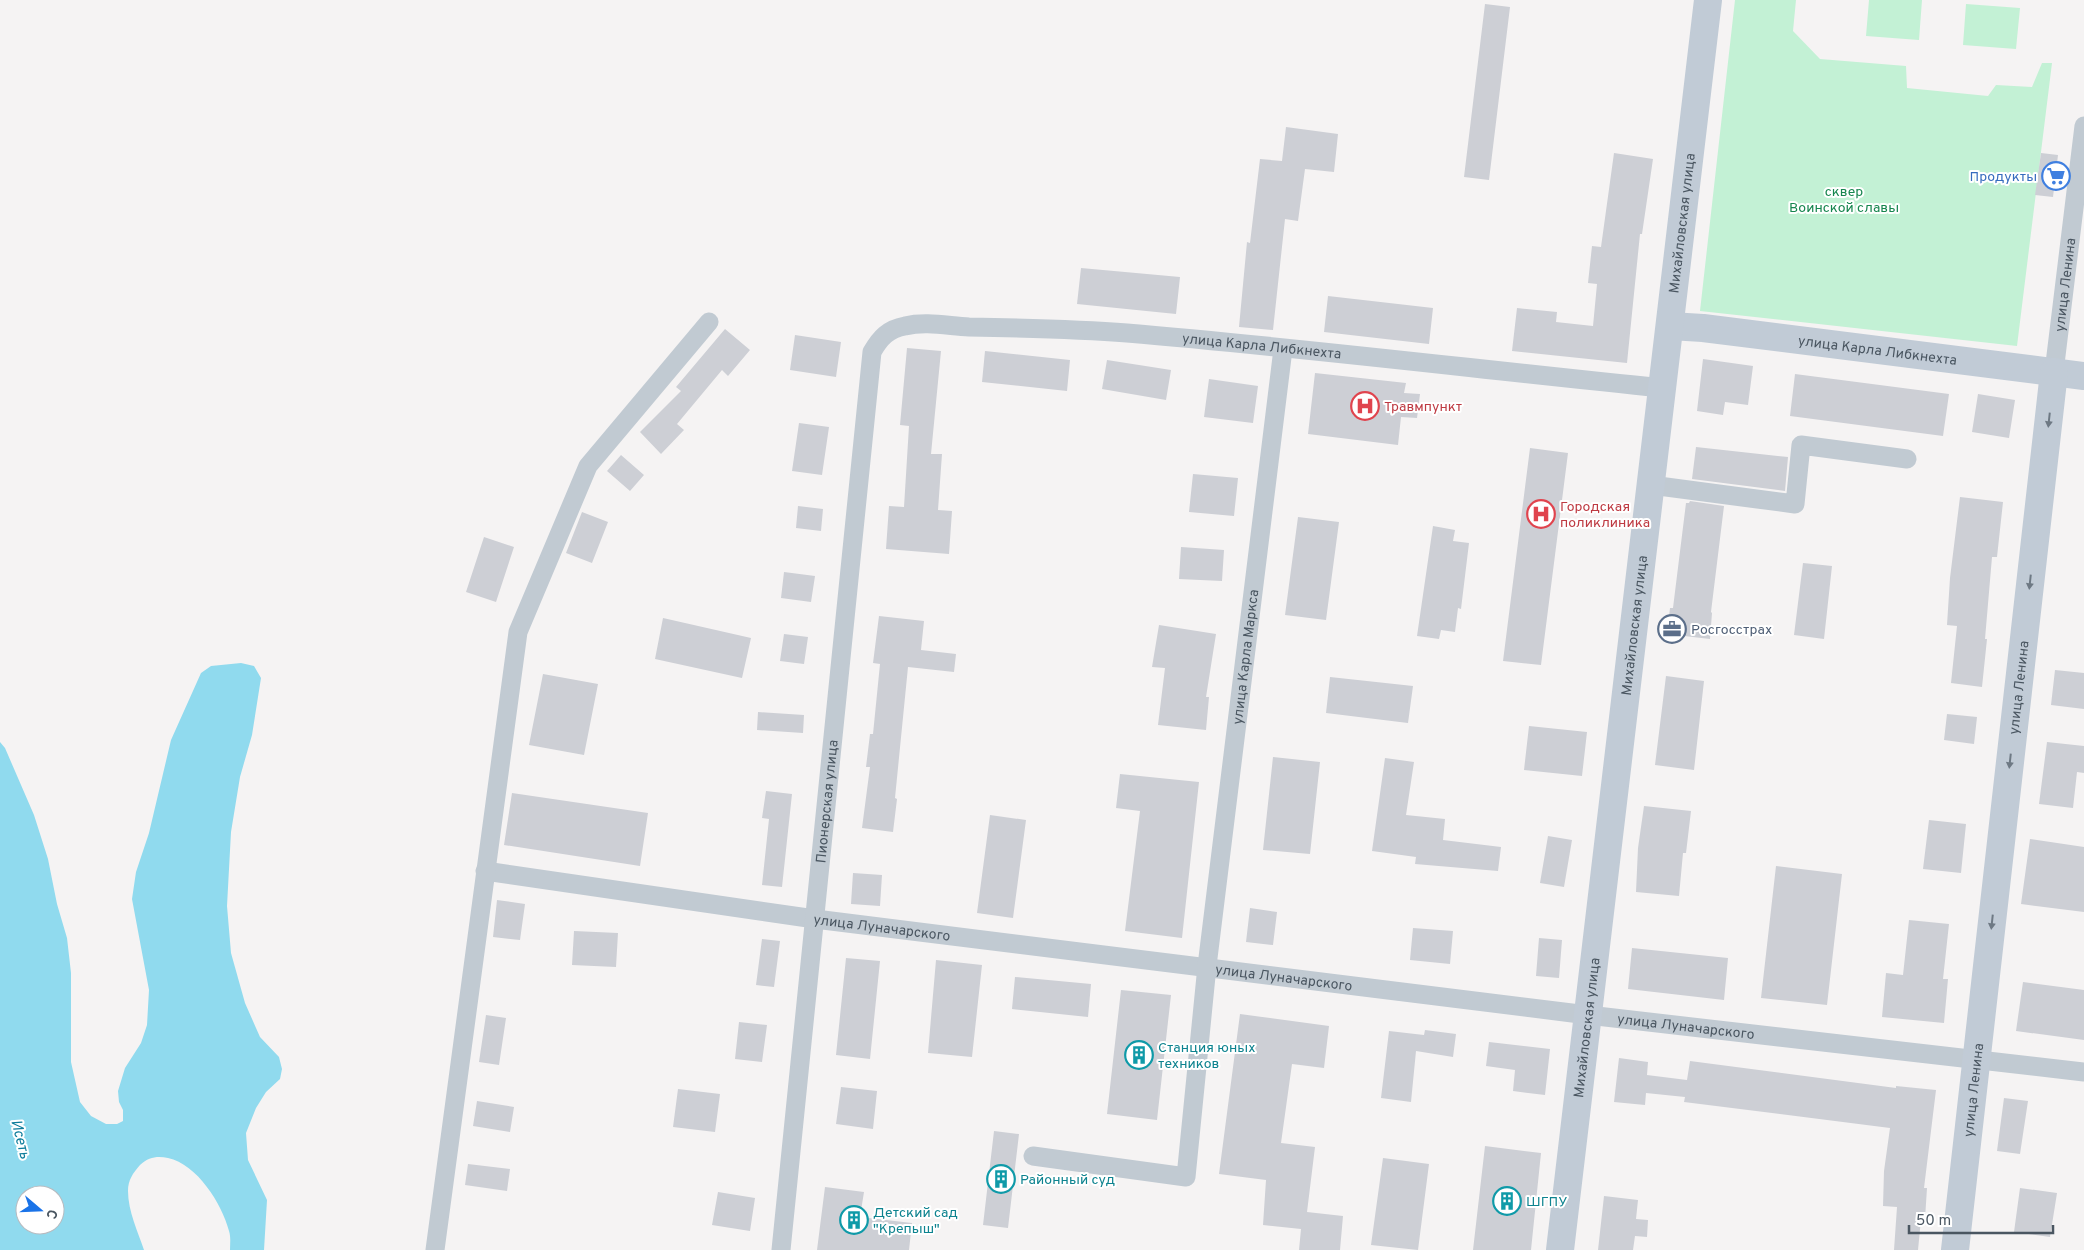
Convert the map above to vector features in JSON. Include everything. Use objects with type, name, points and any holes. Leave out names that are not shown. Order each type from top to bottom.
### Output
[{"type":"street","name":"Михайловская улица","points":[[1560,1250],[1708,0]]},
{"type":"street","name":"улица Ленина","points":[[1954,1250],[2054,372],[2084,126]]},
{"type":"street","points":[[434,1250],[518,632],[588,466],[709,322]]},
{"type":"street","name":"улица Карла Либкнехта","points":[[872,352],[879,339],[889,332],[904,326],[923,324],[966,327],[1064,328],[1662,388]]},
{"type":"street","name":"улица Карла Либкнехта","points":[[1670,326],[1703,328],[2084,376]]},
{"type":"street","name":"улица Карла Маркса","points":[[1033,1156],[1186,1177],[1206,966],[1283,349]]},
{"type":"street","name":"Пионерская улица","points":[[781,1250],[872,352]]},
{"type":"street","points":[[1651,485],[1795,504],[1801,445],[1907,459]]},
{"type":"street","name":"улица Луначарского","points":[[485,871],[815,919],[1206,966],[1588,1015],[1976,1058],[2084,1072]]},
{"type":"green space","name":"сквер Воинской славы","points":[[1735,0],[1796,0],[1793,31],[1820,59],[1906,66],[1907,88],[1988,96],[1996,85],[2032,87],[2042,63],[2052,63],[2017,346],[1700,311]]},
{"type":"green space","points":[[1869,0],[1922,0],[1919,40],[1866,36]]},
{"type":"green space","points":[[1966,4],[2020,8],[2016,49],[1963,45]]},
{"type":"water","name":"Исеть","points":[[241,663],[254,666],[261,678],[252,735],[240,777],[231,832],[227,906],[231,953],[245,1003],[260,1037],[279,1057],[282,1069],[280,1079],[266,1092],[256,1108],[246,1133],[248,1160],[267,1200],[264,1250],[230,1250],[230,1236],[226,1220],[207,1187],[189,1168],[179,1162],[160,1157],[143,1162],[131,1177],[128,1187],[131,1214],[144,1250],[0,1250],[0,742],[5,748],[34,815],[48,859],[57,904],[67,938],[71,973],[71,1062],[80,1102],[91,1116],[106,1124],[117,1124],[123,1121],[123,1110],[119,1102],[118,1091],[125,1068],[141,1043],[147,1025],[149,990],[132,899],[136,872],[149,833],[171,740],[201,673],[211,666]]},
{"type":"building","points":[[1485,4],[1510,7],[1489,180],[1464,177]]},
{"type":"building","points":[[1286,127],[1338,134],[1334,172],[1305,169],[1298,221],[1285,219],[1273,330],[1239,327],[1247,242],[1250,243],[1260,159],[1282,161]]},
{"type":"building","points":[[1614,153],[1653,159],[1642,234],[1640,234],[1627,363],[1512,351],[1517,308],[1557,312],[1556,322],[1593,326],[1597,284],[1588,283],[1592,246],[1601,247]]},
{"type":"building","points":[[2041,153],[2058,155],[2053,197],[2035,195]]},
{"type":"building","points":[[1081,268],[1180,277],[1176,314],[1077,304]]},
{"type":"building","points":[[1328,296],[1433,308],[1429,344],[1324,332]]},
{"type":"building","points":[[725,329],[750,350],[728,376],[722,370],[677,424],[684,430],[661,454],[640,432],[681,391],[676,387]]},
{"type":"building","points":[[795,335],[841,342],[836,377],[790,370]]},
{"type":"building","points":[[907,348],[941,351],[931,454],[942,454],[938,510],[952,511],[949,554],[886,549],[889,506],[904,507],[909,426],[900,425]]},
{"type":"building","points":[[985,351],[1070,360],[1067,391],[982,382]]},
{"type":"building","points":[[1703,359],[1753,366],[1748,405],[1725,402],[1723,415],[1697,411]]},
{"type":"building","points":[[1107,360],[1171,370],[1166,400],[1102,389]]},
{"type":"building","name":"Травмпункт","points":[[1315,373],[1406,383],[1404,393],[1420,394],[1417,418],[1401,417],[1398,445],[1308,434]]},
{"type":"building","points":[[1795,374],[1949,394],[1943,436],[1790,416]]},
{"type":"building","points":[[1209,379],[1258,386],[1253,423],[1204,417]]},
{"type":"building","points":[[1978,394],[2015,400],[2009,438],[1972,432]]},
{"type":"building","points":[[799,423],[829,427],[822,475],[792,471]]},
{"type":"building","points":[[1696,447],[1788,457],[1785,491],[1692,479]]},
{"type":"building","name":"Городская поликлиника","points":[[1530,448],[1568,453],[1541,665],[1503,661]]},
{"type":"building","points":[[621,455],[644,475],[630,491],[607,471]]},
{"type":"building","points":[[1193,474],[1238,478],[1234,516],[1189,512]]},
{"type":"building","points":[[1960,497],[2003,502],[1997,557],[1992,557],[1982,687],[1951,683],[1957,626],[1947,625],[1950,578]]},
{"type":"building","points":[[1690,501],[1724,506],[1711,612],[1710,639],[1667,634],[1670,608],[1673,608],[1686,503]]},
{"type":"building","points":[[798,506],[823,509],[821,531],[796,528]]},
{"type":"building","points":[[582,512],[608,522],[592,563],[566,553]]},
{"type":"building","points":[[1298,517],[1339,522],[1326,620],[1285,615]]},
{"type":"building","points":[[1433,526],[1455,530],[1453,541],[1469,543],[1461,609],[1458,608],[1455,632],[1441,630],[1439,639],[1417,636]]},
{"type":"building","points":[[484,537],[514,547],[496,602],[466,592]]},
{"type":"building","points":[[1181,547],[1224,550],[1222,581],[1179,579]]},
{"type":"building","points":[[1803,563],[1832,566],[1824,639],[1794,635]]},
{"type":"building","points":[[784,572],[815,576],[811,602],[781,598]]},
{"type":"building","points":[[879,616],[924,621],[921,650],[956,654],[954,672],[908,667],[893,832],[862,828],[870,767],[866,767],[870,734],[873,734],[880,664],[873,663]]},
{"type":"building","points":[[663,618],[751,638],[742,678],[655,659]]},
{"type":"building","points":[[1159,625],[1216,634],[1206,697],[1209,697],[1206,730],[1158,725],[1165,668],[1152,667]]},
{"type":"building","points":[[784,634],[808,637],[804,664],[780,661]]},
{"type":"building","points":[[2055,670],[2084,673],[2084,709],[2051,705]]},
{"type":"building","points":[[543,674],[598,684],[584,755],[529,745]]},
{"type":"building","points":[[1666,676],[1704,681],[1694,770],[1655,765]]},
{"type":"building","points":[[1330,677],[1413,686],[1408,723],[1326,713]]},
{"type":"building","points":[[758,712],[804,715],[803,733],[757,730]]},
{"type":"building","points":[[1947,714],[1977,717],[1974,744],[1944,740]]},
{"type":"building","points":[[1529,726],[1587,732],[1582,776],[1524,770]]},
{"type":"building","points":[[2047,742],[2084,746],[2084,773],[2077,772],[2073,808],[2039,804]]},
{"type":"building","points":[[1273,757],[1320,762],[1310,854],[1263,850]]},
{"type":"building","points":[[1385,758],[1414,762],[1406,815],[1445,819],[1443,840],[1501,847],[1498,871],[1415,864],[1416,857],[1372,851]]},
{"type":"building","points":[[1120,774],[1199,782],[1182,938],[1125,931],[1140,811],[1116,808]]},
{"type":"building","points":[[766,791],[792,794],[782,887],[762,885],[769,819],[762,818]]},
{"type":"building","points":[[512,793],[648,813],[640,866],[504,845]]},
{"type":"building","points":[[1644,806],[1691,811],[1686,853],[1683,853],[1679,896],[1636,892],[1638,848]]},
{"type":"building","points":[[990,815],[1026,820],[1013,918],[977,913]]},
{"type":"building","points":[[1929,820],[1966,824],[1961,873],[1923,869]]},
{"type":"building","points":[[1548,836],[1572,840],[1564,887],[1540,883]]},
{"type":"building","points":[[2030,839],[2084,847],[2084,912],[2021,904]]},
{"type":"building","points":[[1776,866],[1842,874],[1827,1005],[1761,998]]},
{"type":"building","points":[[853,873],[882,875],[880,906],[851,904]]},
{"type":"building","points":[[497,900],[525,904],[520,940],[493,937]]},
{"type":"building","points":[[1250,908],[1277,912],[1273,945],[1246,942]]},
{"type":"building","points":[[1909,920],[1949,924],[1943,979],[1948,979],[1944,1023],[1882,1017],[1886,973],[1903,975]]},
{"type":"building","points":[[1413,928],[1453,931],[1450,964],[1410,960]]},
{"type":"building","points":[[574,931],[618,933],[616,967],[572,965]]},
{"type":"building","points":[[1539,938],[1562,940],[1559,978],[1536,976]]},
{"type":"building","points":[[762,939],[780,941],[774,987],[756,985]]},
{"type":"building","points":[[1632,948],[1728,958],[1724,1000],[1628,989]]},
{"type":"building","points":[[846,958],[880,961],[870,1059],[836,1055]]},
{"type":"building","points":[[936,960],[982,965],[972,1057],[928,1053]]},
{"type":"building","points":[[1015,977],[1091,984],[1088,1017],[1012,1009]]},
{"type":"building","points":[[2023,982],[2084,990],[2084,1040],[2016,1031]]},
{"type":"building","name":"Станция юных техников","points":[[1121,990],[1171,995],[1157,1120],[1107,1114]]},
{"type":"building","points":[[1240,1014],[1329,1026],[1324,1068],[1292,1064],[1281,1143],[1315,1147],[1307,1212],[1343,1216],[1340,1250],[1299,1250],[1301,1229],[1263,1225],[1266,1180],[1219,1174]]},
{"type":"building","points":[[486,1015],[506,1018],[499,1065],[479,1062]]},
{"type":"building","points":[[739,1022],[767,1025],[762,1062],[735,1059]]},
{"type":"building","points":[[1425,1030],[1456,1034],[1453,1057],[1416,1051],[1411,1102],[1381,1098],[1389,1031],[1424,1035]]},
{"type":"building","points":[[1489,1042],[1550,1049],[1545,1095],[1513,1091],[1515,1070],[1486,1066]]},
{"type":"building","points":[[1619,1058],[1648,1062],[1647,1075],[1687,1080],[1690,1061],[1896,1088],[1896,1086],[1936,1090],[1924,1188],[1927,1188],[1925,1219],[1921,1219],[1918,1250],[1894,1250],[1897,1207],[1883,1206],[1884,1171],[1890,1128],[1684,1102],[1685,1097],[1646,1093],[1645,1105],[1614,1102]]},
{"type":"building","points":[[841,1087],[877,1091],[873,1129],[836,1124]]},
{"type":"building","points":[[678,1089],[720,1094],[715,1132],[673,1127]]},
{"type":"building","points":[[2004,1098],[2028,1101],[2020,1154],[1997,1151]]},
{"type":"building","points":[[477,1101],[514,1107],[510,1132],[473,1126]]},
{"type":"building","name":"Районный суд","points":[[994,1131],[1019,1134],[1008,1228],[983,1225]]},
{"type":"building","name":"ШГПУ","points":[[1485,1146],[1541,1153],[1531,1250],[1473,1250]]},
{"type":"building","points":[[1383,1158],[1429,1164],[1418,1250],[1371,1245]]},
{"type":"building","points":[[468,1164],[510,1169],[507,1191],[465,1185]]},
{"type":"building","name":"Детский сад \"Крепыш\"","points":[[825,1187],[864,1192],[860,1217],[912,1223],[909,1250],[817,1250]]},
{"type":"building","points":[[2020,1188],[2057,1193],[2050,1237],[2014,1232]]},
{"type":"building","points":[[718,1192],[755,1198],[750,1231],[712,1225]]},
{"type":"building","points":[[1604,1196],[1638,1200],[1636,1219],[1648,1220],[1647,1237],[1635,1236],[1633,1250],[1598,1250]]},
{"type":"place","name":"Продукты","points":[[2056,176]]},
{"type":"place","name":"Травмпункт","points":[[1365,406]]},
{"type":"place","name":"Городская поликлиника","points":[[1541,514]]},
{"type":"place","name":"Росгосстрах","points":[[1672,629]]},
{"type":"place","name":"Станция юных техников","points":[[1139,1055]]},
{"type":"place","name":"Районный суд","points":[[1001,1179]]},
{"type":"place","name":"ШГПУ","points":[[1507,1201]]},
{"type":"place","name":"Детский сад \"Крепыш\"","points":[[854,1220]]}]
